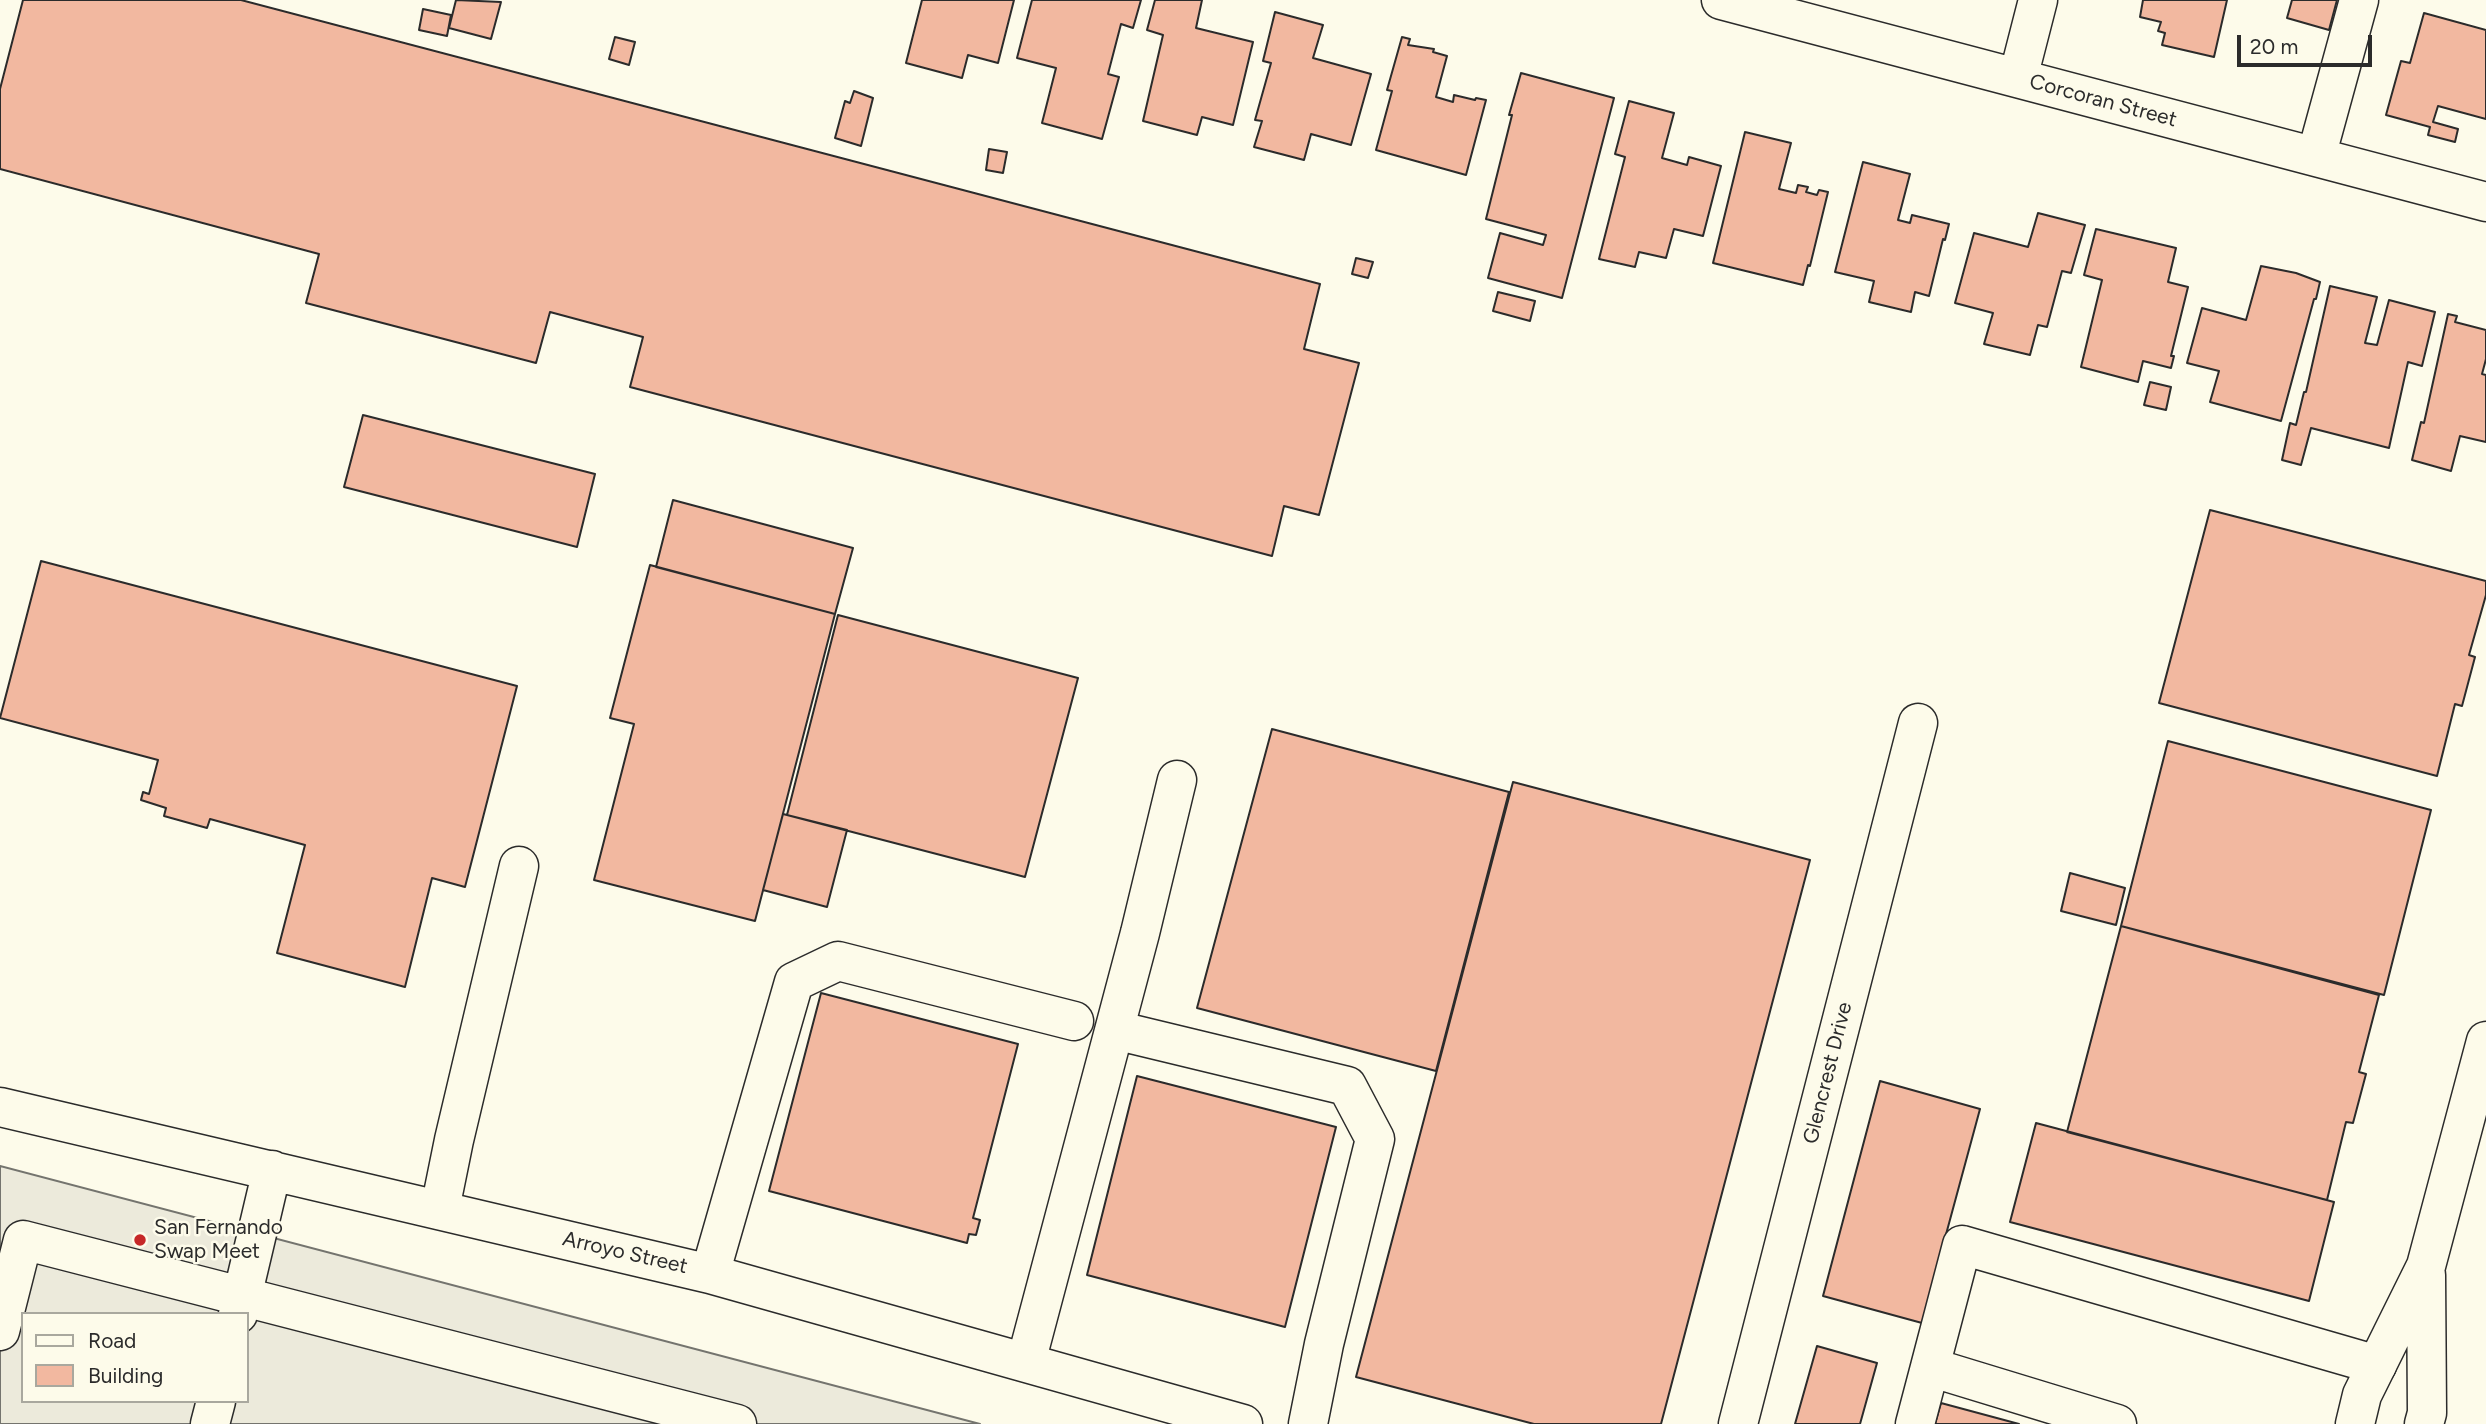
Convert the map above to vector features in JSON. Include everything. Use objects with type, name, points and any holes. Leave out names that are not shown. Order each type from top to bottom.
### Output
[{"type":"street","name":"Corcoran Street","points":[[1721,0],[2486,202]]},
{"type":"street","points":[[2018,78],[2038,0]]},
{"type":"street","points":[[2316,157],[2359,0]]},
{"type":"street","name":"Glencrest Drive","points":[[1738,1424],[1918,723]]},
{"type":"street","points":[[1026,1362],[1115,1030],[1177,780]]},
{"type":"street","points":[[440,1209],[519,866]]},
{"type":"street","points":[[710,1274],[794,982],[838,961],[1074,1021]]},
{"type":"street","points":[[1115,1030],[1347,1086],[1375,1139],[1324,1344],[1308,1424]]},
{"type":"street","points":[[2355,1424],[2362,1395],[2426,1266],[2486,1041]]},
{"type":"street","name":"Arroyo Street","points":[[0,1107],[710,1274],[1235,1423]]},
{"type":"street","points":[[240,1305],[272,1170]]},
{"type":"street","points":[[0,1331],[23,1240],[240,1305],[737,1424]]},
{"type":"street","points":[[1915,1424],[1962,1245],[2377,1365]]},
{"type":"street","points":[[2424,1424],[2427,1413],[2426,1266]]},
{"type":"street","points":[[1930,1367],[2117,1424]]},
{"type":"street","points":[[210,1424],[215,1403]]},
{"type":"shaded area","name":"San Fernando Swap Meet","points":[[0,1166],[980,1424],[0,1424]]},
{"type":"building","points":[[23,0],[241,0],[1320,284],[1304,349],[1359,363],[1319,515],[1284,506],[1272,556],[630,387],[643,337],[550,312],[536,363],[306,303],[319,254],[0,169],[0,89]]},
{"type":"building","points":[[456,0],[501,2],[491,39],[449,28]]},
{"type":"building","points":[[922,0],[1014,0],[998,63],[968,55],[962,78],[906,63]]},
{"type":"building","points":[[1032,0],[1141,0],[1133,28],[1121,24],[1108,74],[1119,77],[1102,139],[1042,123],[1056,68],[1017,58]]},
{"type":"building","points":[[1155,0],[1202,0],[1196,28],[1253,42],[1233,125],[1202,117],[1197,135],[1143,121],[1163,35],[1147,30]]},
{"type":"building","points":[[2143,0],[2227,0],[2214,57],[2162,45],[2165,33],[2158,31],[2161,22],[2140,17]]},
{"type":"building","points":[[2292,0],[2337,0],[2329,30],[2287,18]]},
{"type":"building","points":[[423,9],[451,15],[447,36],[419,30]]},
{"type":"building","points":[[1275,12],[1323,25],[1313,58],[1371,74],[1351,145],[1311,134],[1304,160],[1254,147],[1262,121],[1255,120],[1271,63],[1263,61]]},
{"type":"building","points":[[2424,13],[2486,30],[2486,119],[2438,106],[2433,122],[2458,129],[2455,142],[2428,135],[2430,127],[2386,115],[2401,61],[2410,63]]},
{"type":"building","points":[[615,37],[635,42],[629,65],[609,59]]},
{"type":"building","points":[[1402,37],[1410,39],[1408,45],[1434,49],[1433,52],[1447,56],[1436,97],[1453,102],[1454,95],[1486,100],[1466,175],[1376,150],[1392,91],[1387,90]]},
{"type":"building","points":[[1521,73],[1614,98],[1562,298],[1488,278],[1500,233],[1543,245],[1546,235],[1486,219]]},
{"type":"building","points":[[854,91],[873,98],[861,146],[835,138],[845,101],[850,103]]},
{"type":"building","points":[[1629,101],[1674,113],[1662,158],[1687,165],[1689,157],[1721,166],[1703,236],[1674,229],[1666,258],[1639,252],[1635,267],[1599,259],[1625,157],[1615,154]]},
{"type":"building","points":[[1745,132],[1791,143],[1779,189],[1796,193],[1798,185],[1808,187],[1806,192],[1817,195],[1819,190],[1828,192],[1803,285],[1713,263]]},
{"type":"building","points":[[989,149],[1007,152],[1003,173],[986,170]]},
{"type":"building","points":[[1863,162],[1910,174],[1898,220],[1910,223],[1912,215],[1949,224],[1929,296],[1915,292],[1911,312],[1869,302],[1874,281],[1835,272]]},
{"type":"building","points":[[2038,213],[2085,225],[2071,273],[2062,271],[2047,327],[2038,325],[2030,355],[1984,344],[1993,313],[1955,303],[1974,233],[2028,247]]},
{"type":"building","points":[[2096,229],[2176,248],[2168,282],[2188,287],[2171,356],[2174,356],[2171,368],[2143,361],[2138,382],[2081,367],[2102,280],[2084,275]]},
{"type":"building","points":[[1356,258],[1373,262],[1368,278],[1352,274]]},
{"type":"building","points":[[2261,266],[2296,273],[2320,282],[2281,421],[2210,402],[2219,371],[2187,363],[2202,308],[2246,320]]},
{"type":"building","points":[[2330,286],[2377,297],[2365,343],[2377,345],[2389,300],[2435,312],[2422,366],[2408,362],[2389,448],[2311,428],[2301,465],[2282,460],[2290,423],[2296,425],[2306,392]]},
{"type":"building","points":[[1498,292],[1535,301],[1530,321],[1493,311]]},
{"type":"building","points":[[2448,314],[2457,316],[2455,322],[2486,330],[2486,359],[2482,374],[2486,375],[2486,442],[2460,436],[2451,471],[2412,460],[2421,422],[2424,423]]},
{"type":"building","points":[[2150,382],[2171,387],[2166,410],[2144,405]]},
{"type":"building","points":[[363,415],[595,474],[577,547],[344,487]]},
{"type":"building","points":[[673,500],[853,548],[835,614],[656,567]]},
{"type":"building","points":[[2210,510],[2486,581],[2486,595],[2469,655],[2475,657],[2462,706],[2455,704],[2437,776],[2159,703]]},
{"type":"building","points":[[41,561],[517,686],[465,887],[432,878],[405,987],[277,953],[305,845],[210,819],[207,828],[164,816],[166,808],[141,800],[143,792],[149,794],[158,760],[0,718]]},
{"type":"building","points":[[650,565],[835,614],[755,921],[594,880],[634,724],[610,718]]},
{"type":"building","points":[[838,615],[1078,678],[1025,877],[787,815]]},
{"type":"building","points":[[1272,729],[1509,792],[1436,1071],[1197,1008]]},
{"type":"building","points":[[2168,741],[2431,810],[2384,995],[2121,926]]},
{"type":"building","points":[[1513,782],[1810,860],[1661,1424],[1534,1424],[1356,1377]]},
{"type":"building","points":[[783,814],[847,830],[827,907],[763,890]]},
{"type":"building","points":[[2070,873],[2125,888],[2116,925],[2061,911]]},
{"type":"building","points":[[2121,926],[2379,995],[2359,1072],[2366,1074],[2353,1123],[2346,1122],[2327,1200],[2067,1132]]},
{"type":"building","points":[[821,993],[1018,1044],[973,1218],[980,1220],[976,1235],[969,1234],[967,1243],[769,1191]]},
{"type":"building","points":[[1137,1076],[1336,1127],[1285,1327],[1087,1275]]},
{"type":"building","points":[[1880,1081],[1980,1109],[1922,1323],[1823,1296]]},
{"type":"building","points":[[2036,1123],[2334,1202],[2309,1301],[2010,1222]]},
{"type":"building","points":[[1817,1346],[1877,1363],[1860,1424],[1795,1424]]},
{"type":"building","points":[[1941,1403],[2019,1424],[1935,1424]]},
{"type":"place","name":"San Fernando Swap Meet","points":[[140,1240]]}]
